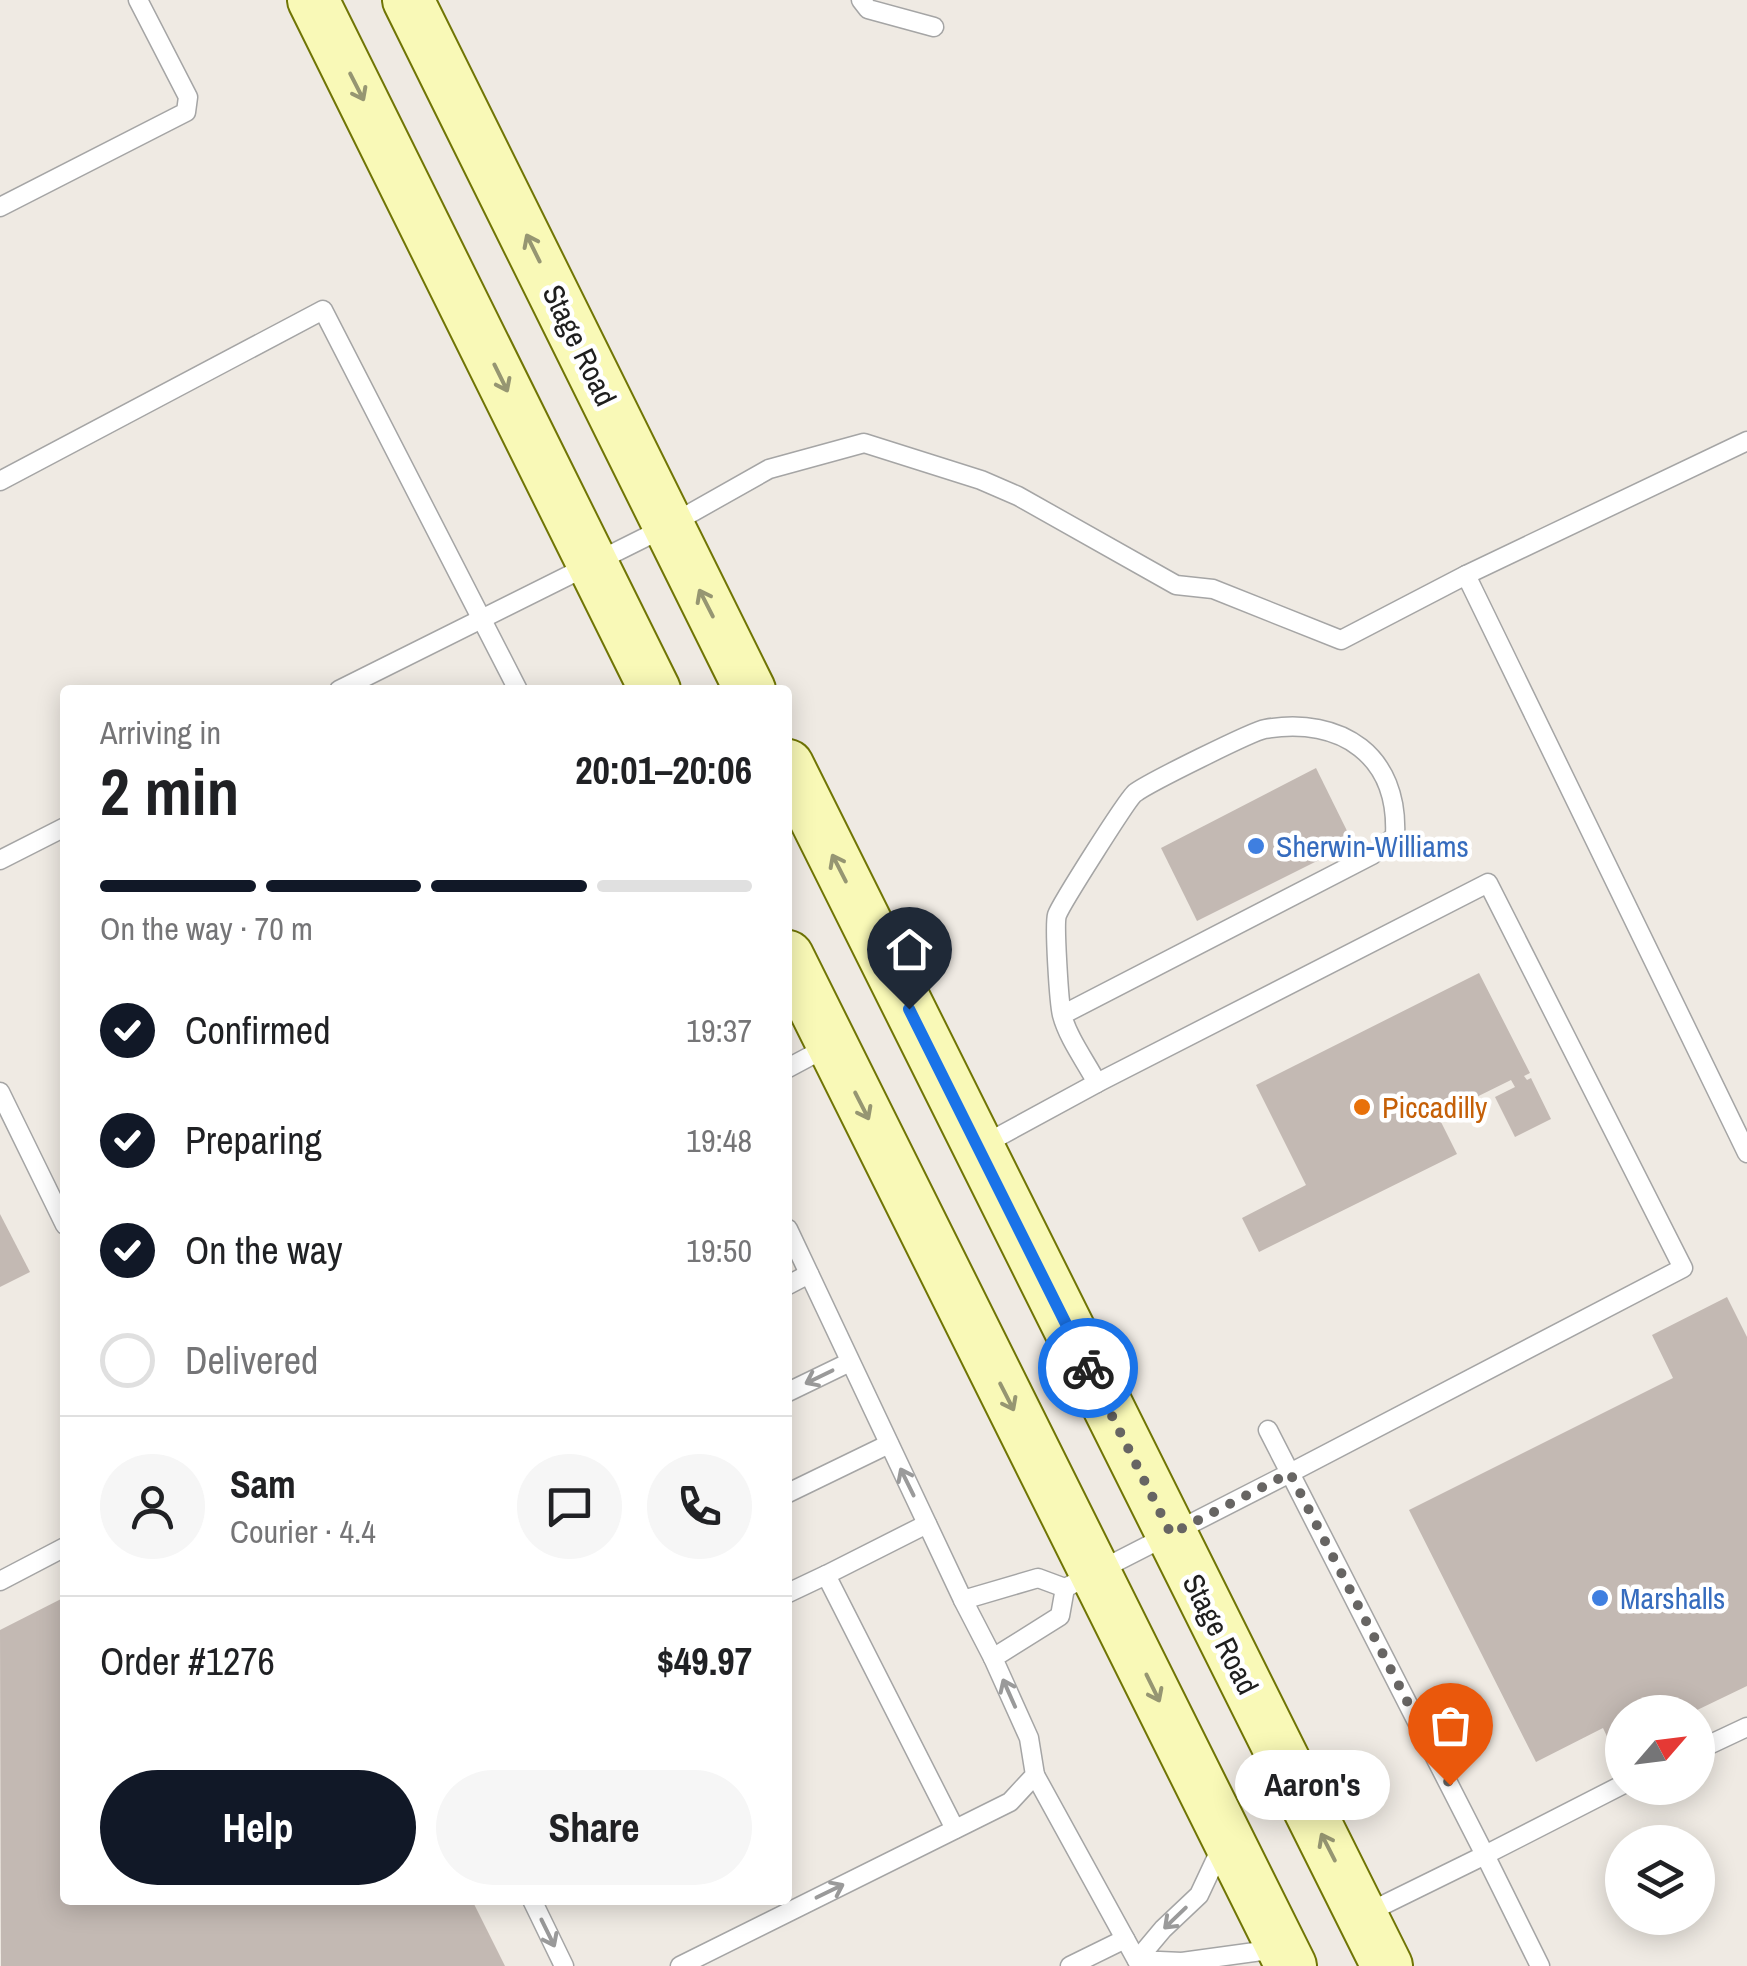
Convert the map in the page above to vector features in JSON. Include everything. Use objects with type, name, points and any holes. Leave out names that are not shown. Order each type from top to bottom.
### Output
[{"type":"main road","points":[[313,0],[652,685]]},
{"type":"main road","name":"Stage Road","points":[[408,0],[748,685]]},
{"type":"main road","name":"Stage Road","points":[[792,774],[1387,1966]]},
{"type":"main road","points":[[792,964],[1080,1581],[1226,1837],[1287,1957]]},
{"type":"lane","points":[[3,199],[186,112],[188,97],[138,0]]},
{"type":"lane","points":[[861,0],[868,9],[934,26]]},
{"type":"lane","points":[[0,481],[323,310],[516,685]]},
{"type":"lane","points":[[349,685],[668,526],[770,469],[864,443],[994,485],[1176,585],[1213,588],[1341,640],[1466,575],[1747,441]]},
{"type":"lane","points":[[1466,575],[1747,1153]]},
{"type":"lane","points":[[1062,1015],[1372,855],[1395,836],[1396,808],[1389,783],[1373,759],[1352,739],[1306,729],[1263,728],[1133,794],[1056,918],[1062,1015],[1096,1083]]},
{"type":"lane","points":[[0,860],[60,830]]},
{"type":"lane","points":[[963,1600],[1038,1578],[1080,1581],[1683,1268],[1488,883],[1096,1083],[978,1148]]},
{"type":"lane","points":[[792,1066],[832,1045]]},
{"type":"lane","points":[[0,1092],[60,1216]]},
{"type":"lane","points":[[792,1238],[1029,1738],[1036,1775],[1138,1963]]},
{"type":"lane","points":[[792,1283],[809,1274]]},
{"type":"lane","points":[[792,1390],[850,1362]]},
{"type":"lane","points":[[1268,1430],[1540,1966]]},
{"type":"lane","points":[[792,1490],[889,1444]]},
{"type":"lane","points":[[792,1591],[928,1524]]},
{"type":"lane","points":[[0,1580],[60,1549]]},
{"type":"lane","points":[[826,1575],[955,1829]]},
{"type":"lane","points":[[992,1658],[1060,1616],[1080,1581]]},
{"type":"lane","points":[[1715,1742],[1747,1726]]},
{"type":"lane","points":[[680,1966],[1010,1802],[1036,1775]]},
{"type":"lane","points":[[1362,1916],[1605,1794]]},
{"type":"lane","points":[[1138,1963],[1163,1929],[1199,1895],[1226,1837]]},
{"type":"lane","points":[[534,1905],[564,1966]]},
{"type":"lane","points":[[1070,1966],[1126,1939]]},
{"type":"lane","points":[[1138,1963],[1287,1957]]},
{"type":"building","name":"Sherwin-Williams","points":[[1316,768],[1353,843],[1197,921],[1161,848]]},
{"type":"building","name":"Piccadilly","points":[[1479,973],[1530,1073],[1524,1076],[1527,1080],[1531,1078],[1551,1119],[1515,1137],[1495,1097],[1515,1087],[1511,1080],[1438,1116],[1457,1154],[1259,1252],[1242,1218],[1306,1185],[1256,1085]]},
{"type":"building","points":[[0,1214],[30,1272],[0,1287]]},
{"type":"building","name":"Marshalls","points":[[1727,1297],[1747,1337],[1747,1686],[1715,1701],[1715,1695],[1605,1695],[1605,1732],[1603,1728],[1536,1762],[1409,1510],[1673,1378],[1652,1335]]},
{"type":"building","points":[[60,1600],[60,1905],[474,1905],[505,1966],[1,1966],[0,1630]]},
{"type":"way so far","points":[[1088,1368],[1171,1534],[1290,1473],[1450,1785]]},
{"type":"place","name":"Sherwin-Williams","points":[[1256,846]]},
{"type":"place","name":"Piccadilly","points":[[1362,1107]]},
{"type":"place","name":"Marshalls","points":[[1600,1598]]},
{"type":"place","name":"Aaron's","points":[[1450,1785]]},
{"type":"route","points":[[909,1009],[1088,1368]]}]
